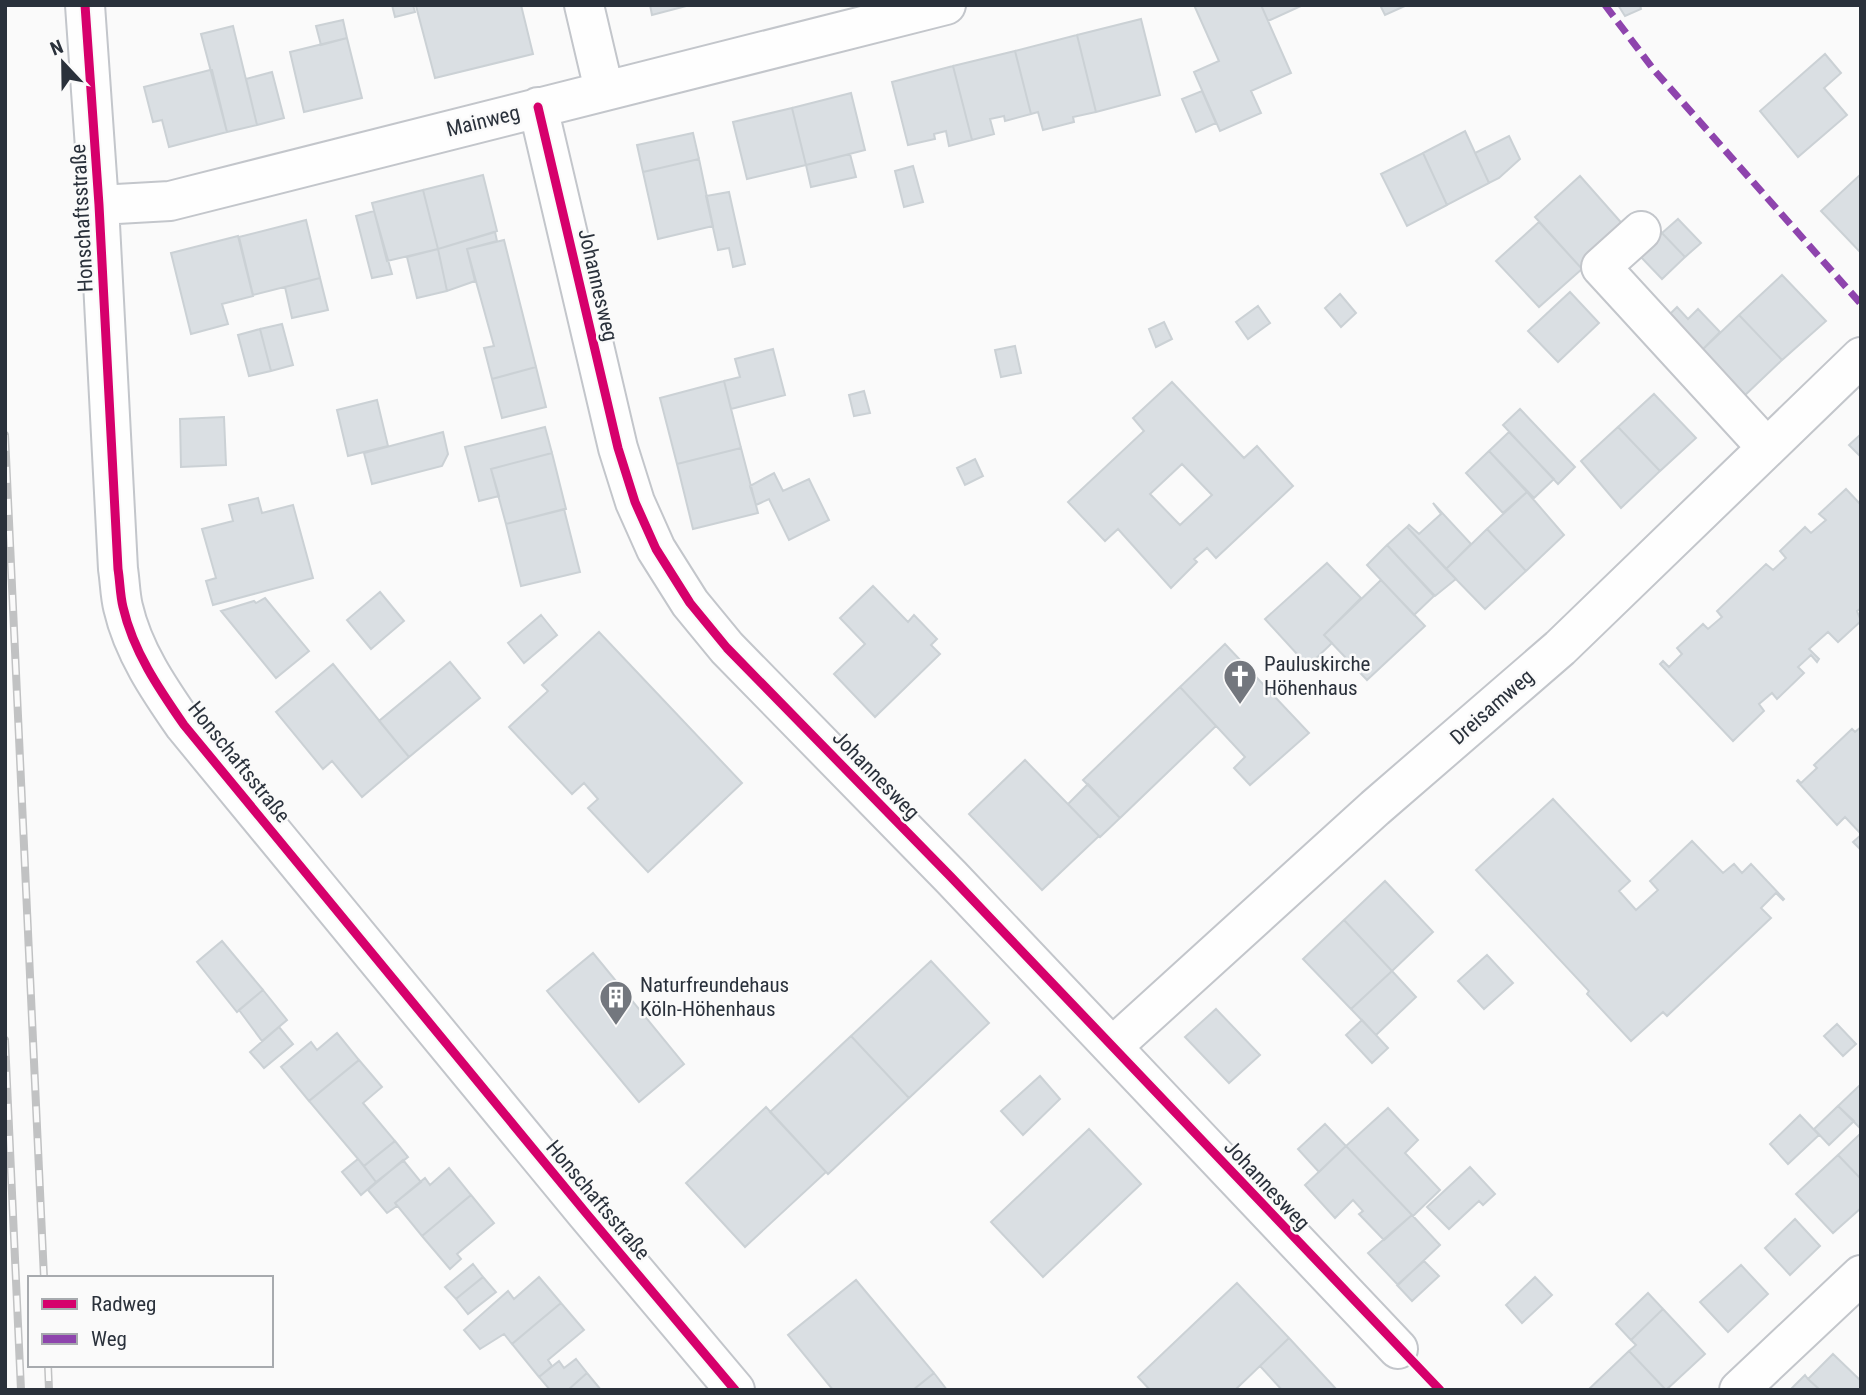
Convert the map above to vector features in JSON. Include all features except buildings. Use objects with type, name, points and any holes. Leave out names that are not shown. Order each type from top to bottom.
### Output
[{"type":"street","name":"Honschaftsstraße","points":[[85,5],[99,205],[118,569],[123,608],[138,652],[184,725],[735,1390]]},
{"type":"street","points":[[584,5],[604,90]]},
{"type":"street","name":"Mainweg","points":[[99,205],[170,201],[946,5]]},
{"type":"street","name":"Johannesweg","points":[[538,107],[618,448],[635,502],[656,549],[690,603],[727,648],[1112,1047],[1398,1349]]},
{"type":"street","points":[[1641,231],[1601,267],[1757,457]]},
{"type":"street","points":[[1596,297],[1757,457]]},
{"type":"street","name":"Dreisamweg","points":[[1112,1047],[1375,808],[1560,648],[1861,357]]},
{"type":"street","points":[[1739,1390],[1861,1275]]},
{"type":"railway","points":[[5,435],[44,1276]]},
{"type":"railway","points":[[5,1040],[21,1390]]},
{"type":"railway","points":[[48,1367],[49,1390]]},
{"type":"marked path","points":[[1605,5],[1654,70],[1861,304]]},
{"type":"cycle path","points":[[85,5],[99,205],[118,569],[127,623],[140,654],[184,725],[735,1390]]},
{"type":"cycle path","points":[[538,107],[618,448],[635,502],[656,549],[690,603],[727,648],[951,877],[1440,1390]]},
{"type":"place","name":"Pauluskirche Höhenhaus","points":[[1240,706]]},
{"type":"place","name":"Naturfreundehaus Köln-Höhenhaus","points":[[616,1027]]}]
